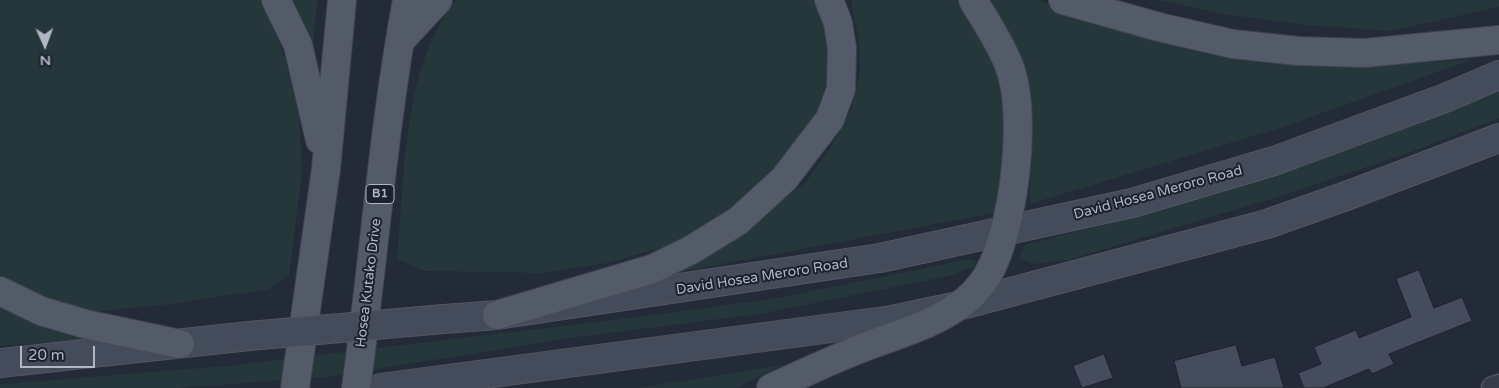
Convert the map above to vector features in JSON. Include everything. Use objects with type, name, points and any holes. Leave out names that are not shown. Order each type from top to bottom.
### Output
[{"type":"main road","points":[[276,0],[298,45],[326,169]]},
{"type":"main road","points":[[295,388],[326,169],[342,0]]},
{"type":"main road","name":"Hosea Kutako Drive","points":[[356,388],[388,121],[407,0]]},
{"type":"main road","points":[[399,42],[438,0]]},
{"type":"main road","points":[[497,316],[652,269],[691,250],[738,221],[784,179],[830,119],[842,89],[842,48],[838,24],[829,0]]},
{"type":"main road","points":[[771,388],[831,360],[925,324],[958,306],[986,277],[1004,231],[1018,161],[1018,112],[1009,64],[973,0]]},
{"type":"main road","points":[[1063,0],[1159,27],[1233,44],[1298,51],[1365,53],[1499,40]]},
{"type":"main road","name":"David Hosea Meroro Road","points":[[0,364],[249,336],[444,318],[497,316],[880,258],[1132,202],[1274,161],[1445,98],[1499,75]]},
{"type":"main road","points":[[380,388],[892,320],[958,306],[1267,224],[1499,138]]},
{"type":"main road","points":[[0,291],[41,311],[86,324],[180,344]]},
{"type":"street","points":[[1493,388],[1499,386]]},
{"type":"shaded area","points":[[0,0],[262,0],[285,58],[299,114],[302,171],[289,275],[269,289],[172,304],[100,311],[82,311],[50,301],[0,278]]},
{"type":"shaded area","points":[[287,0],[317,0],[313,48]]},
{"type":"shaded area","points":[[456,0],[819,0],[829,31],[829,74],[817,113],[796,148],[759,185],[715,220],[668,246],[608,263],[542,273],[424,271],[397,259],[409,124],[425,57],[438,27]]},
{"type":"shaded area","points":[[851,0],[958,0],[997,70],[1006,132],[1000,212],[674,273],[712,253],[805,183],[832,145],[852,107],[860,72],[859,42]]},
{"type":"shaded area","points":[[990,0],[1040,0],[1125,33],[1178,46],[1247,58],[1326,67],[1471,60],[1283,127],[1030,204],[1032,136],[1030,98],[1007,32]]},
{"type":"shaded area","points":[[1158,0],[1499,0],[1499,7],[1390,31],[1306,25],[1223,14]]},
{"type":"shaded area","points":[[1499,92],[1499,118],[1411,152],[1278,197],[1068,260],[1032,264],[1019,259],[1025,245],[1145,213],[1265,177],[1441,115]]},
{"type":"shaded area","points":[[969,259],[976,260],[975,266],[949,276],[760,314],[578,337],[327,377],[177,388],[0,388],[0,384],[227,366],[637,317],[778,298]]},
{"type":"shaded area","points":[[0,308],[28,321],[83,340],[0,346]]},
{"type":"shaded area","points":[[781,365],[737,388],[638,388]]},
{"type":"building","points":[[1419,270],[1434,308],[1462,297],[1472,321],[1389,354],[1394,364],[1372,374],[1369,369],[1323,388],[1304,388],[1298,373],[1321,364],[1314,347],[1356,330],[1359,338],[1411,317],[1396,279]]},
{"type":"building","points":[[1236,345],[1242,366],[1275,357],[1284,388],[1181,388],[1174,361]]},
{"type":"building","points":[[1104,354],[1113,378],[1082,388],[1073,366]]}]
